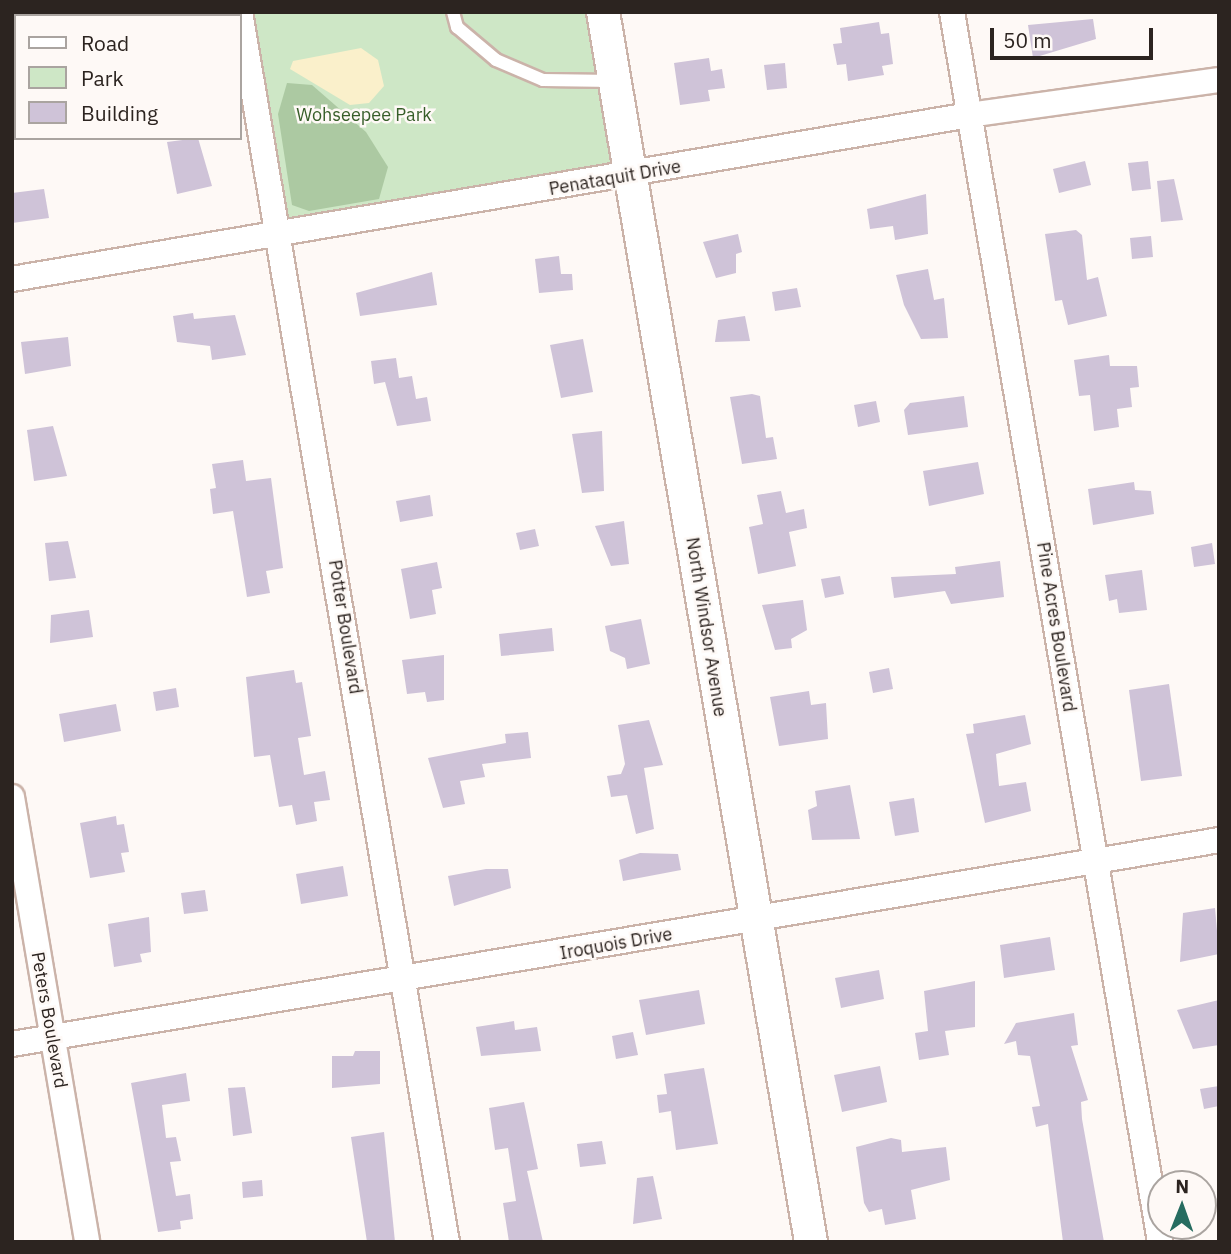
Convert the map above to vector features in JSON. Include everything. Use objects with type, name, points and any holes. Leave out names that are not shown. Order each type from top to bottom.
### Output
[{"type":"street","name":"North Windsor Avenue","points":[[603,12],[811,1242]]},
{"type":"street","name":"Pine Acres Boulevard","points":[[952,12],[1160,1242]]},
{"type":"street","name":"Potter Boulevard","points":[[242,24],[447,1242]]},
{"type":"street","name":"Penataquit Drive","points":[[12,279],[969,115],[1219,80]]},
{"type":"street","name":"Peters Boulevard","points":[[12,797],[87,1242]]},
{"type":"street","name":"Iroquois Drive","points":[[12,1044],[401,981],[1219,840]]},
{"type":"lane","points":[[453,12],[457,27],[496,60],[543,79],[615,81]]},
{"type":"green space","name":"Wohseepee Park","points":[[603,12],[631,175],[278,233],[240,14]]},
{"type":"green space","points":[[287,83],[312,85],[366,132],[388,167],[379,199],[309,211],[292,205],[278,114]]},
{"type":"sand","points":[[361,48],[378,60],[384,86],[369,103],[350,105],[290,69],[293,61]]},
{"type":"building","points":[[1093,19],[1096,39],[1033,58],[1028,25]]},
{"type":"building","points":[[879,22],[881,34],[889,33],[893,64],[882,66],[884,75],[848,81],[846,64],[837,65],[833,44],[842,43],[840,28]]},
{"type":"building","points":[[709,58],[711,71],[722,69],[725,88],[708,90],[710,101],[680,105],[674,63]]},
{"type":"building","points":[[785,63],[787,88],[767,90],[764,65]]},
{"type":"building","points":[[199,140],[212,186],[177,194],[167,142]]},
{"type":"building","points":[[1085,161],[1091,185],[1059,193],[1053,169]]},
{"type":"building","points":[[1148,161],[1151,189],[1132,191],[1128,163]]},
{"type":"building","points":[[1174,179],[1183,220],[1161,222],[1157,181]]},
{"type":"building","points":[[44,189],[49,218],[12,223],[12,193]]},
{"type":"building","points":[[926,194],[928,234],[895,240],[893,226],[870,229],[867,209]]},
{"type":"building","points":[[1076,230],[1082,235],[1087,280],[1098,277],[1107,316],[1068,325],[1062,300],[1055,301],[1045,234]]},
{"type":"building","points":[[738,234],[742,252],[736,254],[736,273],[716,278],[703,242]]},
{"type":"building","points":[[1151,236],[1153,257],[1132,259],[1130,238]]},
{"type":"building","points":[[559,256],[561,274],[572,274],[573,290],[539,293],[535,259]]},
{"type":"building","points":[[928,269],[934,300],[944,298],[948,338],[921,339],[904,305],[896,275]]},
{"type":"building","points":[[432,272],[437,305],[360,316],[356,293]]},
{"type":"building","points":[[797,288],[801,307],[775,311],[772,292]]},
{"type":"building","points":[[193,313],[194,319],[235,315],[246,355],[212,360],[210,346],[177,342],[173,316]]},
{"type":"building","points":[[745,316],[750,341],[715,342],[718,320]]},
{"type":"building","points":[[68,337],[71,366],[25,374],[21,342]]},
{"type":"building","points":[[583,339],[593,392],[561,398],[550,345]]},
{"type":"building","points":[[1109,355],[1110,366],[1137,366],[1139,387],[1130,388],[1132,407],[1117,409],[1119,427],[1094,431],[1090,395],[1079,396],[1074,360]]},
{"type":"building","points":[[396,358],[399,378],[412,376],[416,399],[427,397],[431,421],[397,426],[385,382],[374,384],[371,361]]},
{"type":"building","points":[[752,394],[760,396],[766,438],[773,437],[777,459],[742,464],[730,397]]},
{"type":"building","points":[[964,396],[968,427],[908,435],[904,410],[910,403]]},
{"type":"building","points":[[876,401],[880,422],[858,427],[854,405]]},
{"type":"building","points":[[53,426],[67,476],[34,481],[27,430]]},
{"type":"building","points":[[602,431],[604,491],[582,493],[572,434]]},
{"type":"building","points":[[243,460],[246,481],[271,478],[283,568],[266,571],[270,593],[247,597],[233,511],[213,514],[210,489],[216,488],[212,464]]},
{"type":"building","points":[[978,462],[984,494],[929,506],[923,471]]},
{"type":"building","points":[[1134,482],[1135,490],[1151,491],[1154,514],[1093,525],[1088,489]]},
{"type":"building","points":[[781,491],[786,513],[804,509],[807,528],[789,532],[796,566],[758,574],[749,527],[763,524],[757,495]]},
{"type":"building","points":[[430,495],[433,516],[400,522],[396,501]]},
{"type":"building","points":[[624,521],[629,564],[611,566],[595,526]]},
{"type":"building","points":[[535,529],[539,546],[520,550],[516,533]]},
{"type":"building","points":[[68,541],[76,578],[49,581],[45,543]]},
{"type":"building","points":[[1212,543],[1215,564],[1194,567],[1191,547]]},
{"type":"building","points":[[1000,561],[1004,597],[951,604],[945,591],[894,598],[891,577],[956,574],[955,567]]},
{"type":"building","points":[[437,562],[442,588],[432,590],[436,614],[410,619],[401,569]]},
{"type":"building","points":[[1142,570],[1147,610],[1119,613],[1117,599],[1109,601],[1105,575]]},
{"type":"building","points":[[840,576],[844,594],[825,598],[821,579]]},
{"type":"building","points":[[803,600],[807,630],[791,639],[792,648],[775,650],[762,605]]},
{"type":"building","points":[[89,610],[93,637],[50,643],[51,615]]},
{"type":"building","points":[[641,619],[650,664],[627,669],[625,658],[610,651],[605,626]]},
{"type":"building","points":[[552,628],[554,651],[501,656],[499,634]]},
{"type":"building","points":[[444,655],[444,700],[427,702],[425,692],[407,694],[402,660]]},
{"type":"building","points":[[889,668],[893,689],[873,693],[869,672]]},
{"type":"building","points":[[294,670],[296,683],[302,682],[311,736],[298,738],[304,775],[325,771],[330,800],[314,802],[317,821],[296,825],[292,805],[279,807],[270,755],[254,757],[246,677]]},
{"type":"building","points":[[1169,684],[1182,776],[1141,781],[1129,690]]},
{"type":"building","points":[[176,688],[179,707],[156,711],[153,692]]},
{"type":"building","points":[[809,691],[811,705],[826,703],[828,739],[779,746],[770,697]]},
{"type":"building","points":[[116,704],[121,731],[64,742],[59,714]]},
{"type":"building","points":[[1025,715],[1031,744],[996,754],[999,786],[1026,782],[1031,811],[985,823],[966,734],[974,733],[973,724]]},
{"type":"building","points":[[649,720],[663,765],[644,768],[654,829],[636,834],[627,795],[611,797],[607,776],[621,774],[625,764],[618,725]]},
{"type":"building","points":[[528,732],[531,758],[482,764],[485,777],[460,781],[465,804],[443,808],[428,758],[506,743],[505,734]]},
{"type":"building","points":[[850,785],[860,839],[812,840],[808,810],[817,806],[815,791]]},
{"type":"building","points":[[914,798],[919,832],[895,836],[889,802]]},
{"type":"building","points":[[116,816],[117,825],[124,824],[129,852],[121,853],[125,872],[90,878],[80,823]]},
{"type":"building","points":[[640,853],[678,854],[681,870],[623,881],[619,860]]},
{"type":"building","points":[[343,866],[348,896],[301,904],[296,874]]},
{"type":"building","points":[[486,869],[508,869],[511,888],[454,906],[448,876]]},
{"type":"building","points":[[205,890],[208,911],[184,914],[181,893]]},
{"type":"building","points":[[1215,908],[1219,954],[1180,962],[1183,913]]},
{"type":"building","points":[[149,917],[151,952],[140,954],[142,962],[114,967],[108,924]]},
{"type":"building","points":[[1050,937],[1055,970],[1004,978],[1000,945]]},
{"type":"building","points":[[879,970],[884,999],[841,1008],[835,978]]},
{"type":"building","points":[[975,981],[975,1027],[945,1031],[949,1055],[919,1060],[915,1033],[928,1031],[924,991]]},
{"type":"building","points":[[699,990],[705,1024],[646,1035],[639,1000]]},
{"type":"building","points":[[1219,1000],[1219,1045],[1193,1049],[1177,1010]]},
{"type":"building","points":[[1074,1013],[1078,1045],[1071,1046],[1088,1100],[1081,1102],[1082,1119],[1104,1242],[1063,1242],[1048,1124],[1036,1127],[1032,1107],[1040,1106],[1030,1056],[1018,1055],[1016,1041],[1004,1044],[1016,1023]]},
{"type":"building","points":[[514,1021],[515,1030],[537,1027],[541,1051],[481,1056],[476,1027]]},
{"type":"building","points":[[633,1032],[638,1055],[616,1059],[612,1036]]},
{"type":"building","points":[[355,1051],[380,1051],[380,1084],[332,1088],[332,1056],[353,1056]]},
{"type":"building","points":[[880,1066],[887,1102],[842,1112],[834,1075]]},
{"type":"building","points":[[704,1068],[718,1144],[676,1150],[671,1111],[659,1113],[657,1095],[667,1094],[664,1074]]},
{"type":"building","points":[[186,1073],[190,1101],[162,1105],[166,1138],[176,1137],[181,1161],[170,1162],[176,1196],[190,1194],[193,1219],[180,1221],[181,1229],[158,1232],[131,1083]]},
{"type":"building","points":[[1219,1086],[1219,1106],[1204,1109],[1200,1089]]},
{"type":"building","points":[[245,1087],[252,1133],[233,1136],[228,1088]]},
{"type":"building","points":[[524,1102],[538,1169],[527,1171],[543,1242],[509,1242],[503,1203],[516,1201],[508,1148],[495,1150],[489,1108]]},
{"type":"building","points":[[384,1132],[395,1242],[367,1242],[351,1137]]},
{"type":"building","points":[[891,1138],[901,1140],[902,1152],[946,1147],[950,1180],[911,1190],[916,1219],[885,1225],[882,1209],[869,1212],[864,1203],[856,1147]]},
{"type":"building","points":[[602,1141],[606,1164],[580,1167],[577,1144]]},
{"type":"building","points":[[653,1176],[662,1219],[633,1224],[637,1178]]},
{"type":"building","points":[[262,1180],[263,1196],[243,1198],[242,1182]]}]
